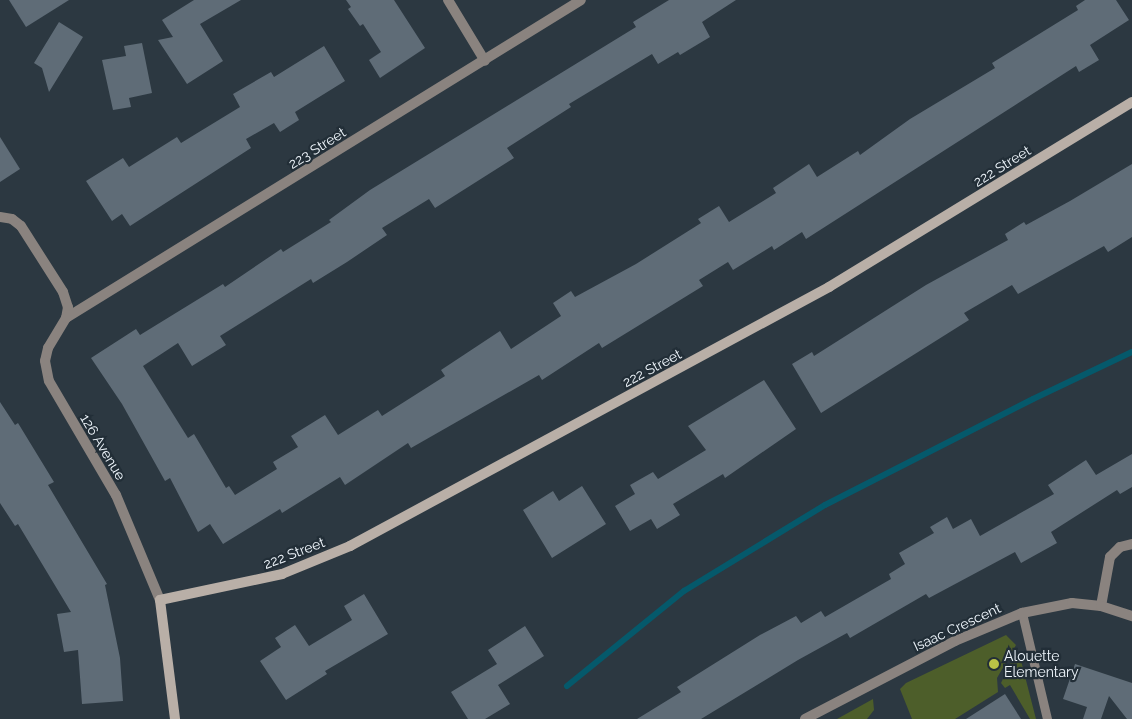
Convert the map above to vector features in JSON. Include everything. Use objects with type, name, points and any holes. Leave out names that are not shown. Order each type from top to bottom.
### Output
[{"type":"street","points":[[448,0],[485,61]]},
{"type":"street","name":"223 Street","points":[[66,318],[581,0]]},
{"type":"street","name":"222 Street","points":[[160,600],[282,574],[350,546],[829,287],[1132,102]]},
{"type":"street","points":[[0,217],[12,219],[30,238],[64,292],[66,318]]},
{"type":"street","name":"126 Avenue","points":[[66,318],[48,348],[45,361],[49,381],[120,503],[160,600],[175,719]]},
{"type":"street","points":[[1101,606],[1110,557],[1120,547],[1132,544]]},
{"type":"street","name":"Isaac Crescent","points":[[805,719],[955,641],[1022,613],[1072,603],[1101,606],[1132,616]]},
{"type":"lane","points":[[1022,613],[1047,719]]},
{"type":"green space","points":[[1006,635],[1016,645],[997,678],[998,692],[955,719],[912,719],[900,689],[906,683]]},
{"type":"green space","points":[[1019,653],[1036,719],[1030,719],[1010,685],[1005,688],[1001,683],[1014,656]]},
{"type":"green space","points":[[873,699],[874,710],[867,719],[837,719]]},
{"type":"building","points":[[9,0],[69,0],[26,27]]},
{"type":"building","points":[[194,0],[241,0],[200,24],[223,61],[187,84],[158,40],[173,37],[162,20]]},
{"type":"building","points":[[346,0],[394,0],[425,48],[380,78],[369,60],[381,52],[363,24],[360,26],[348,9],[351,7]]},
{"type":"building","points":[[669,0],[736,0],[702,22],[710,37],[680,55],[678,52],[658,64],[652,54],[569,104],[571,107],[507,148],[514,158],[435,208],[429,199],[382,228],[387,235],[313,283],[311,279],[220,336],[226,345],[192,366],[178,343],[143,366],[188,438],[194,434],[226,488],[229,486],[235,495],[277,469],[273,462],[298,447],[291,436],[325,415],[338,435],[378,410],[382,416],[445,376],[441,370],[500,331],[511,349],[561,316],[553,303],[571,291],[575,297],[636,264],[701,223],[698,219],[719,206],[729,222],[776,193],[773,188],[809,164],[817,177],[858,151],[860,155],[910,119],[995,68],[992,63],[1078,10],[1076,6],[1085,0],[1116,0],[1129,20],[1090,45],[1099,60],[1079,72],[1076,66],[806,239],[802,232],[774,250],[772,246],[733,270],[728,262],[699,280],[703,286],[602,348],[599,343],[542,380],[539,375],[411,448],[408,443],[345,485],[340,477],[282,513],[280,509],[223,544],[210,524],[198,532],[170,478],[165,481],[122,404],[91,358],[136,329],[140,335],[223,284],[225,287],[281,249],[283,252],[331,222],[329,220],[370,190],[636,27],[633,22]]},
{"type":"building","points":[[59,22],[83,37],[49,92],[42,68],[34,63]]},
{"type":"building","points":[[142,43],[152,93],[129,98],[131,107],[113,110],[102,60],[126,56],[124,46]]},
{"type":"building","points":[[324,46],[345,81],[295,112],[299,120],[280,132],[274,123],[246,139],[251,148],[130,226],[122,214],[112,221],[86,181],[123,158],[129,167],[177,137],[181,143],[240,107],[233,94],[271,72],[274,77]]},
{"type":"building","points":[[0,137],[20,169],[0,182]]},
{"type":"building","points":[[1132,164],[1132,237],[1108,252],[1104,246],[1018,294],[1012,285],[964,313],[969,320],[821,413],[792,364],[812,352],[814,356],[926,285],[1008,240],[1005,234],[1024,222],[1026,225]]},
{"type":"building","points":[[764,380],[796,429],[725,478],[723,474],[673,504],[680,515],[657,529],[651,519],[630,531],[615,506],[635,494],[630,485],[653,472],[658,479],[706,450],[688,426]]},
{"type":"building","points":[[0,402],[15,425],[18,423],[54,482],[48,485],[107,584],[105,585],[120,658],[123,701],[82,704],[78,650],[64,652],[57,614],[71,612],[18,524],[15,526],[0,503]]},
{"type":"building","points":[[1132,454],[1132,487],[1120,494],[1117,490],[1051,532],[1057,543],[1021,563],[1015,552],[929,598],[926,594],[850,638],[847,633],[798,660],[701,719],[637,719],[681,692],[677,687],[760,635],[796,616],[801,623],[821,611],[825,617],[891,579],[889,574],[905,564],[899,553],[934,533],[930,527],[947,517],[953,529],[971,519],[980,536],[1054,494],[1048,485],[1086,460],[1096,475]]},
{"type":"building","points":[[582,486],[606,524],[552,558],[523,510],[553,491],[559,501]]},
{"type":"building","points":[[364,594],[388,634],[325,671],[327,674],[286,700],[260,661],[281,647],[275,638],[295,625],[309,646],[352,620],[344,606]]},
{"type":"building","points":[[525,626],[544,656],[498,685],[510,704],[485,719],[468,719],[451,692],[497,664],[488,650]]},
{"type":"building","points":[[1075,664],[1132,683],[1132,719],[1127,719],[1109,696],[1101,719],[1083,719],[1087,707],[1063,699]]},
{"type":"building","points":[[1005,694],[1021,719],[966,719]]},
{"type":"waterway","points":[[567,686],[684,591],[825,505],[1033,399],[1132,352]]},
{"type":"place","name":"Alouette Elementary","points":[[994,664]]}]
